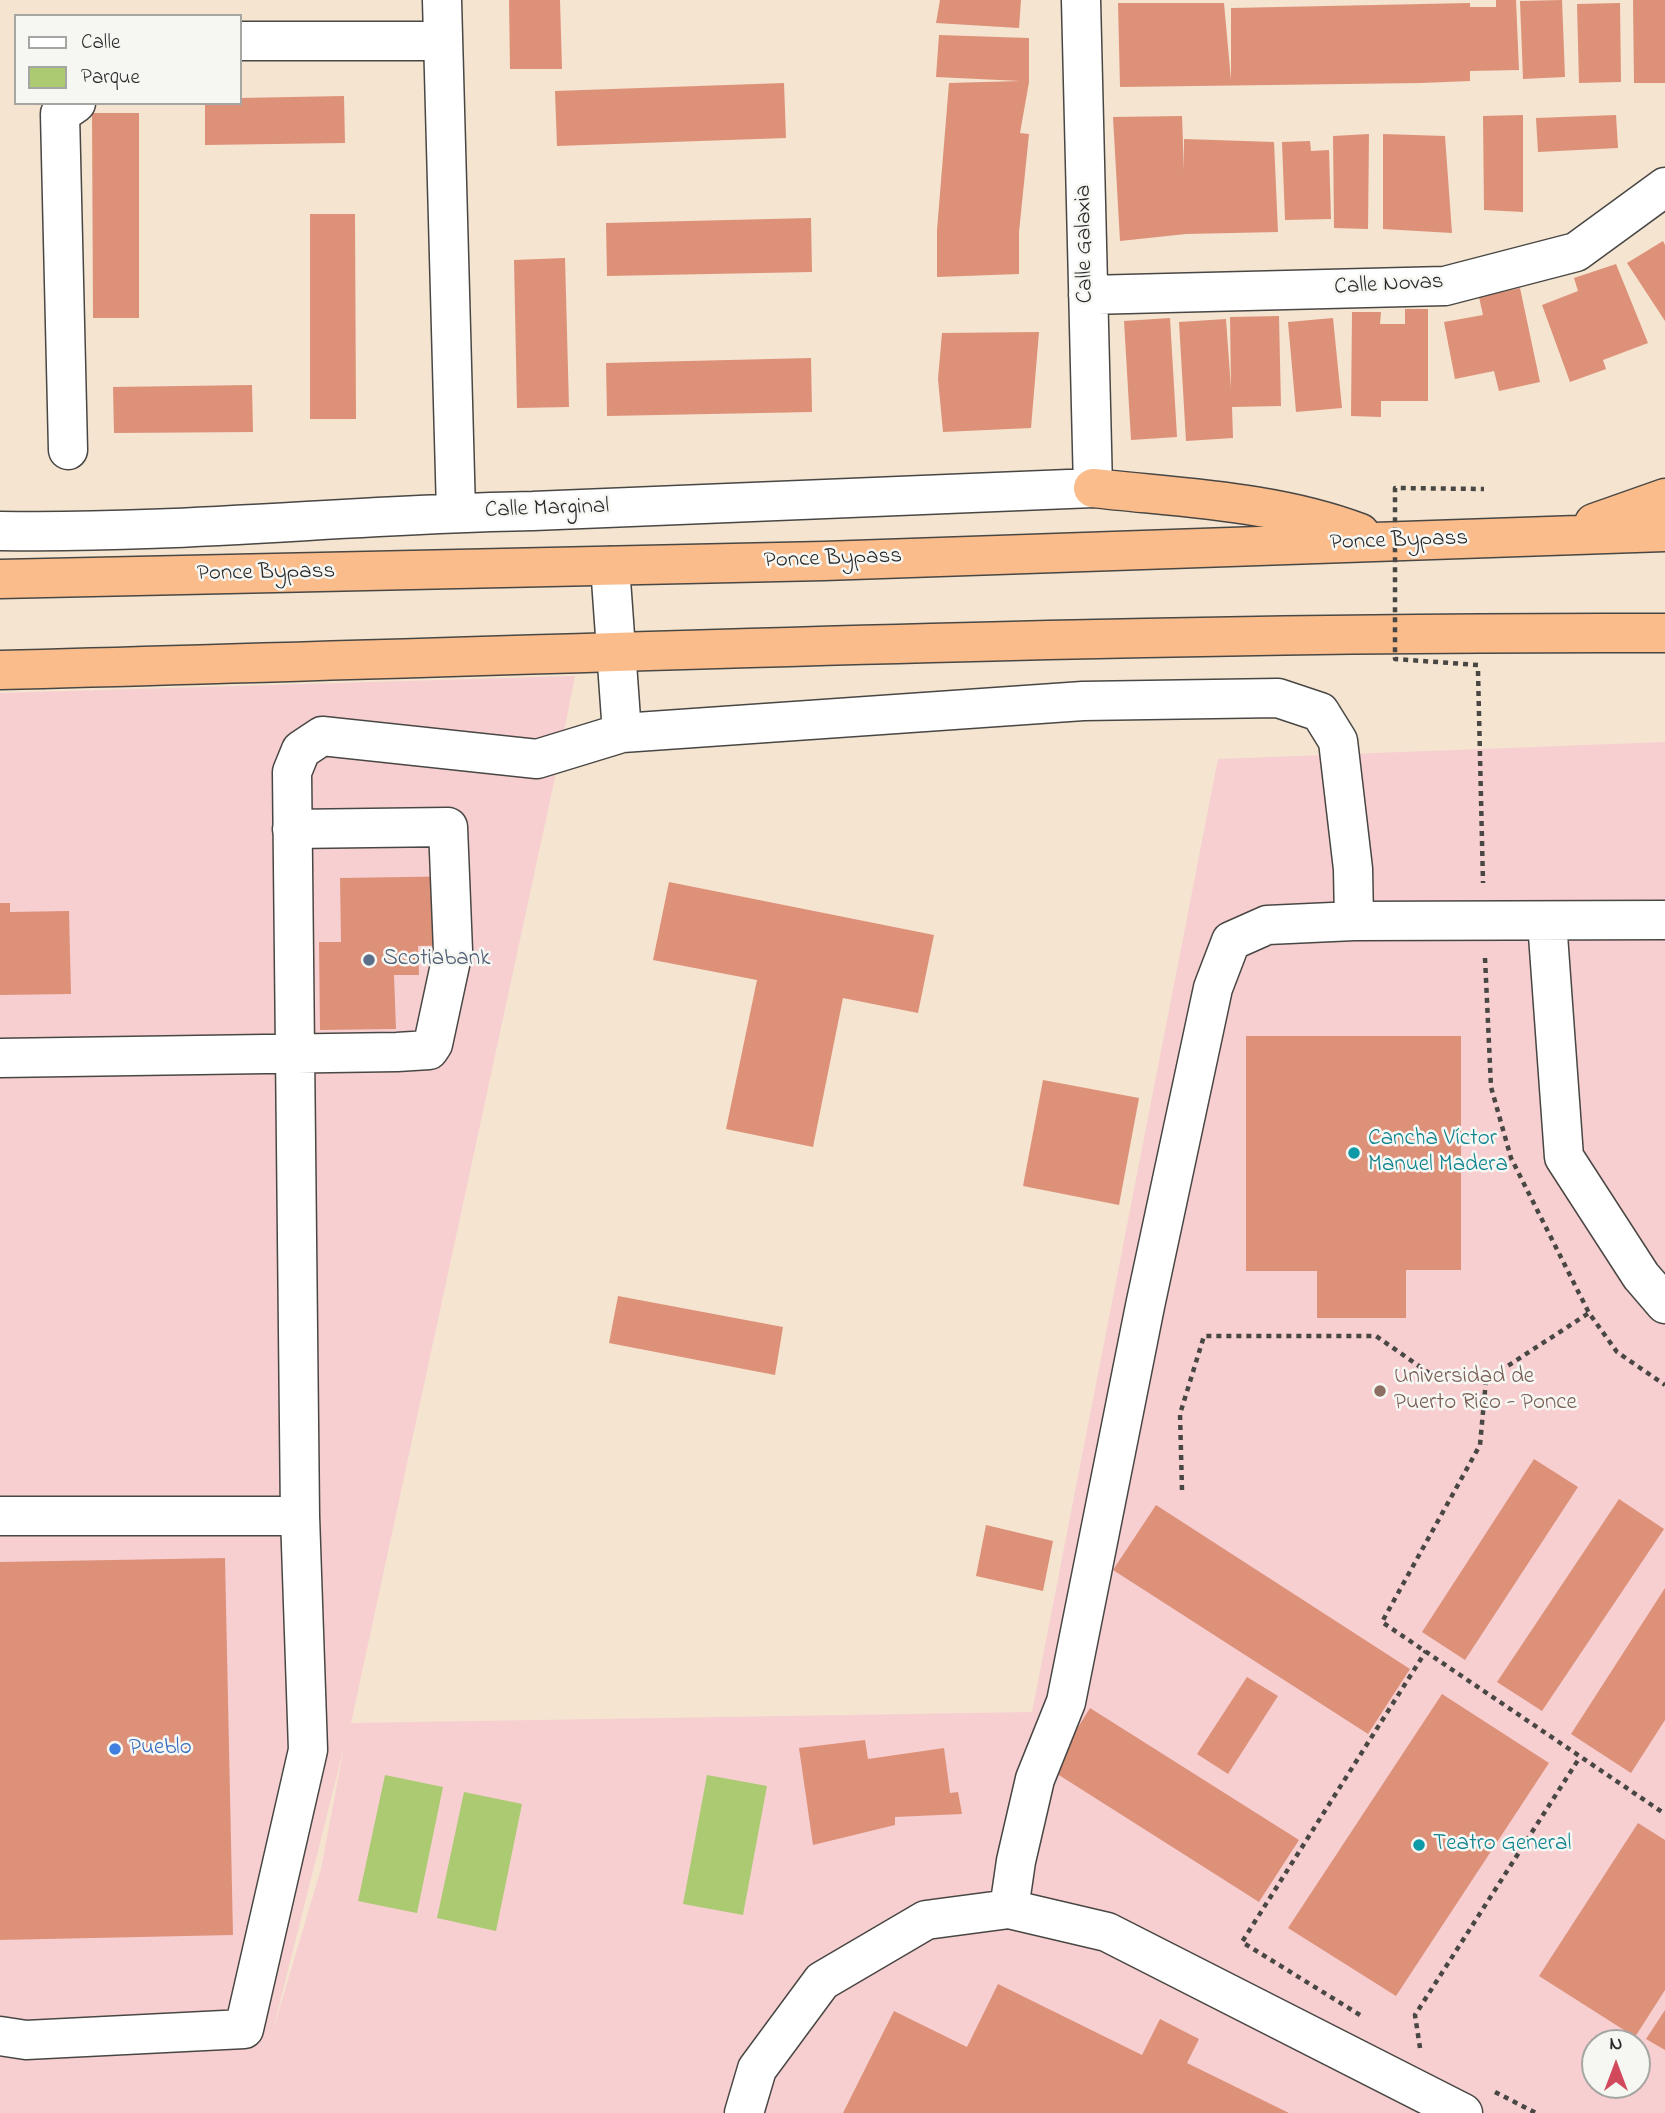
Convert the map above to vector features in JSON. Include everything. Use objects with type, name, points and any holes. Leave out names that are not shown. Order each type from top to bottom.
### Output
[{"type":"highway","points":[[1093,488],[1256,506],[1339,525],[1385,543]]},
{"type":"highway","points":[[1556,537],[1665,498]]},
{"type":"highway","name":"Ponce Bypass","points":[[0,579],[610,566],[1665,532]]},
{"type":"highway","points":[[1545,633],[1665,655]]},
{"type":"highway","points":[[0,670],[827,645],[1665,633]]},
{"type":"street","points":[[442,0],[456,512]]},
{"type":"street","name":"Calle Galaxia","points":[[1081,0],[1093,488]]},
{"type":"street","points":[[242,41],[443,41]]},
{"type":"street","points":[[68,450],[60,114],[73,105]]},
{"type":"street","name":"Calle Novas","points":[[1087,295],[1445,286],[1576,252],[1665,187]]},
{"type":"street","name":"Calle Marginal","points":[[0,531],[82,533],[456,512],[1093,488]]},
{"type":"street","points":[[610,566],[622,733]]},
{"type":"street","points":[[0,2036],[26,2040],[244,2029],[308,1750],[300,1516],[292,829],[292,772],[301,750],[322,736],[537,759],[622,733],[1083,701],[1278,698],[1320,712],[1338,741],[1353,869],[1354,921]]},
{"type":"street","points":[[0,1058],[429,1050],[433,1044],[453,951],[448,827],[292,829]]},
{"type":"street","points":[[1009,1909],[1016,1861],[1035,1779],[1066,1702],[1144,1306],[1213,988],[1231,942],[1267,925],[1354,921],[1665,920]]},
{"type":"street","points":[[1547,921],[1564,1157],[1641,1276],[1665,1304]]},
{"type":"street","points":[[0,1516],[300,1516]]},
{"type":"street","points":[[744,2113],[757,2069],[822,1980],[926,1920],[1009,1909],[1107,1933],[1464,2113]]},
{"type":"path","points":[[1478,665],[1395,659],[1395,488],[1484,489]]},
{"type":"path","points":[[1182,1490],[1180,1414],[1204,1336],[1376,1336],[1439,1380],[1486,1380],[1589,1313]]},
{"type":"path","points":[[1486,1380],[1480,1445],[1382,1622],[1665,1814]]},
{"type":"path","points":[[1361,2015],[1242,1942],[1426,1651]]},
{"type":"path","points":[[1408,2045],[1420,2052],[1415,2015],[1580,1758]]},
{"type":"shaded area","name":"Universidad de Puerto Rico - Ponce","points":[[575,676],[351,1723],[1032,1712],[1218,759],[1665,742],[1665,2113],[0,2113],[0,693]],"holes":[[[344,1747],[321,1869],[274,2027]]]},
{"type":"green space","points":[[385,1775],[443,1787],[417,1913],[358,1901]]},
{"type":"green space","points":[[707,1775],[767,1786],[743,1915],[683,1904]]},
{"type":"green space","points":[[464,1792],[522,1804],[496,1931],[437,1918]]},
{"type":"building","points":[[509,0],[560,0],[562,69],[510,69]]},
{"type":"building","points":[[940,0],[1021,0],[1019,28],[936,23]]},
{"type":"building","points":[[1496,0],[1516,0],[1519,70],[1470,71],[1470,81],[1120,87],[1118,3],[1224,3],[1231,80],[1231,8],[1470,3],[1470,7],[1496,7]]},
{"type":"building","points":[[1562,0],[1565,77],[1523,79],[1520,1]]},
{"type":"building","points":[[1633,0],[1665,0],[1665,83],[1634,83]]},
{"type":"building","points":[[1620,3],[1621,82],[1579,83],[1577,4]]},
{"type":"building","points":[[939,35],[1029,38],[1029,82],[1020,133],[1029,134],[1019,232],[1019,274],[937,277],[937,230],[949,83],[1020,81],[936,77]]},
{"type":"building","points":[[784,83],[786,138],[557,146],[555,91]]},
{"type":"building","points":[[344,96],[345,143],[205,145],[205,105],[242,105],[242,98]]},
{"type":"building","points":[[92,113],[139,113],[139,318],[93,318]]},
{"type":"building","points":[[1523,115],[1523,212],[1484,210],[1483,116]]},
{"type":"building","points":[[1616,115],[1618,148],[1538,152],[1536,118]]},
{"type":"building","points":[[1182,116],[1184,171],[1184,139],[1274,142],[1278,232],[1186,234],[1120,241],[1113,117]]},
{"type":"building","points":[[1369,134],[1368,229],[1334,228],[1333,136]]},
{"type":"building","points":[[1383,134],[1445,136],[1452,233],[1383,229]]},
{"type":"building","points":[[1310,141],[1311,151],[1329,150],[1331,219],[1285,220],[1282,142]]},
{"type":"building","points":[[310,214],[355,214],[356,419],[310,419]]},
{"type":"building","points":[[811,218],[812,272],[607,276],[606,223]]},
{"type":"building","points":[[1663,241],[1665,245],[1665,321],[1627,263]]},
{"type":"building","points":[[565,258],[569,407],[517,408],[514,260]]},
{"type":"building","points":[[1616,264],[1648,343],[1603,360],[1606,369],[1570,382],[1542,305],[1578,291],[1574,278]]},
{"type":"building","points":[[1520,288],[1540,382],[1499,391],[1494,371],[1455,379],[1444,322],[1483,315],[1479,297]]},
{"type":"building","points":[[1405,309],[1428,309],[1428,401],[1381,401],[1381,417],[1351,416],[1352,312],[1381,312],[1380,324],[1405,324]]},
{"type":"building","points":[[1279,316],[1281,406],[1232,407],[1233,438],[1186,441],[1179,322],[1226,319],[1231,389],[1230,317]]},
{"type":"building","points":[[1170,318],[1177,437],[1131,440],[1124,321]]},
{"type":"building","points":[[1333,318],[1342,408],[1296,412],[1288,322]]},
{"type":"building","points":[[1039,332],[1031,428],[943,432],[938,379],[942,333]]},
{"type":"building","points":[[811,358],[812,412],[607,416],[606,363]]},
{"type":"building","points":[[252,385],[253,432],[114,433],[113,387]]},
{"type":"building","name":"Scotiabank","points":[[468,876],[469,945],[418,946],[419,975],[394,975],[396,1029],[320,1030],[319,942],[341,942],[340,878]]},
{"type":"building","points":[[669,882],[934,935],[918,1013],[843,998],[813,1147],[726,1129],[757,980],[653,960]]},
{"type":"building","points":[[0,903],[10,903],[10,912],[69,911],[71,994],[0,995]]},
{"type":"building","name":"Cancha Víctor Manuel Madera","points":[[1246,1036],[1461,1036],[1461,1270],[1406,1270],[1406,1318],[1317,1318],[1317,1271],[1246,1271]]},
{"type":"building","points":[[1043,1080],[1139,1098],[1119,1205],[1023,1186]]},
{"type":"building","points":[[618,1296],[783,1327],[775,1375],[609,1343]]},
{"type":"building","points":[[1534,1459],[1578,1487],[1465,1660],[1422,1632]]},
{"type":"building","points":[[1619,1499],[1664,1529],[1542,1711],[1497,1682]]},
{"type":"building","points":[[1156,1505],[1410,1669],[1368,1734],[1113,1570]]},
{"type":"building","points":[[986,1525],[1053,1541],[1043,1591],[976,1576]]},
{"type":"building","name":"Pueblo","points":[[225,1558],[233,1935],[0,1940],[0,1562]]},
{"type":"building","points":[[1665,1588],[1665,1720],[1631,1773],[1571,1734]]},
{"type":"building","points":[[1247,1677],[1278,1696],[1228,1774],[1197,1754]]},
{"type":"building","name":"Teatro General","points":[[1442,1694],[1549,1763],[1396,1996],[1288,1928]]},
{"type":"building","points":[[1090,1708],[1299,1840],[1259,1902],[1051,1770]]},
{"type":"building","points":[[865,1740],[868,1759],[944,1748],[950,1793],[958,1792],[962,1814],[895,1817],[895,1825],[813,1845],[799,1748]]},
{"type":"building","points":[[1638,1823],[1665,1840],[1665,1990],[1640,2029],[1622,2029],[1539,1976]]},
{"type":"building","points":[[998,1984],[1142,2055],[1160,2019],[1199,2039],[1187,2063],[1289,2113],[843,2113],[894,2011],[967,2047]]},
{"type":"building","points":[[1665,2010],[1665,2050],[1651,2042],[1651,2031]]},
{"type":"place","name":"Scotiabank","points":[[369,960]]},
{"type":"place","name":"Cancha Víctor Manuel Madera","points":[[1354,1153]]},
{"type":"place","name":"Universidad de Puerto Rico - Ponce","points":[[1380,1391]]},
{"type":"place","name":"Pueblo","points":[[115,1749]]},
{"type":"place","name":"Teatro General","points":[[1419,1845]]}]
